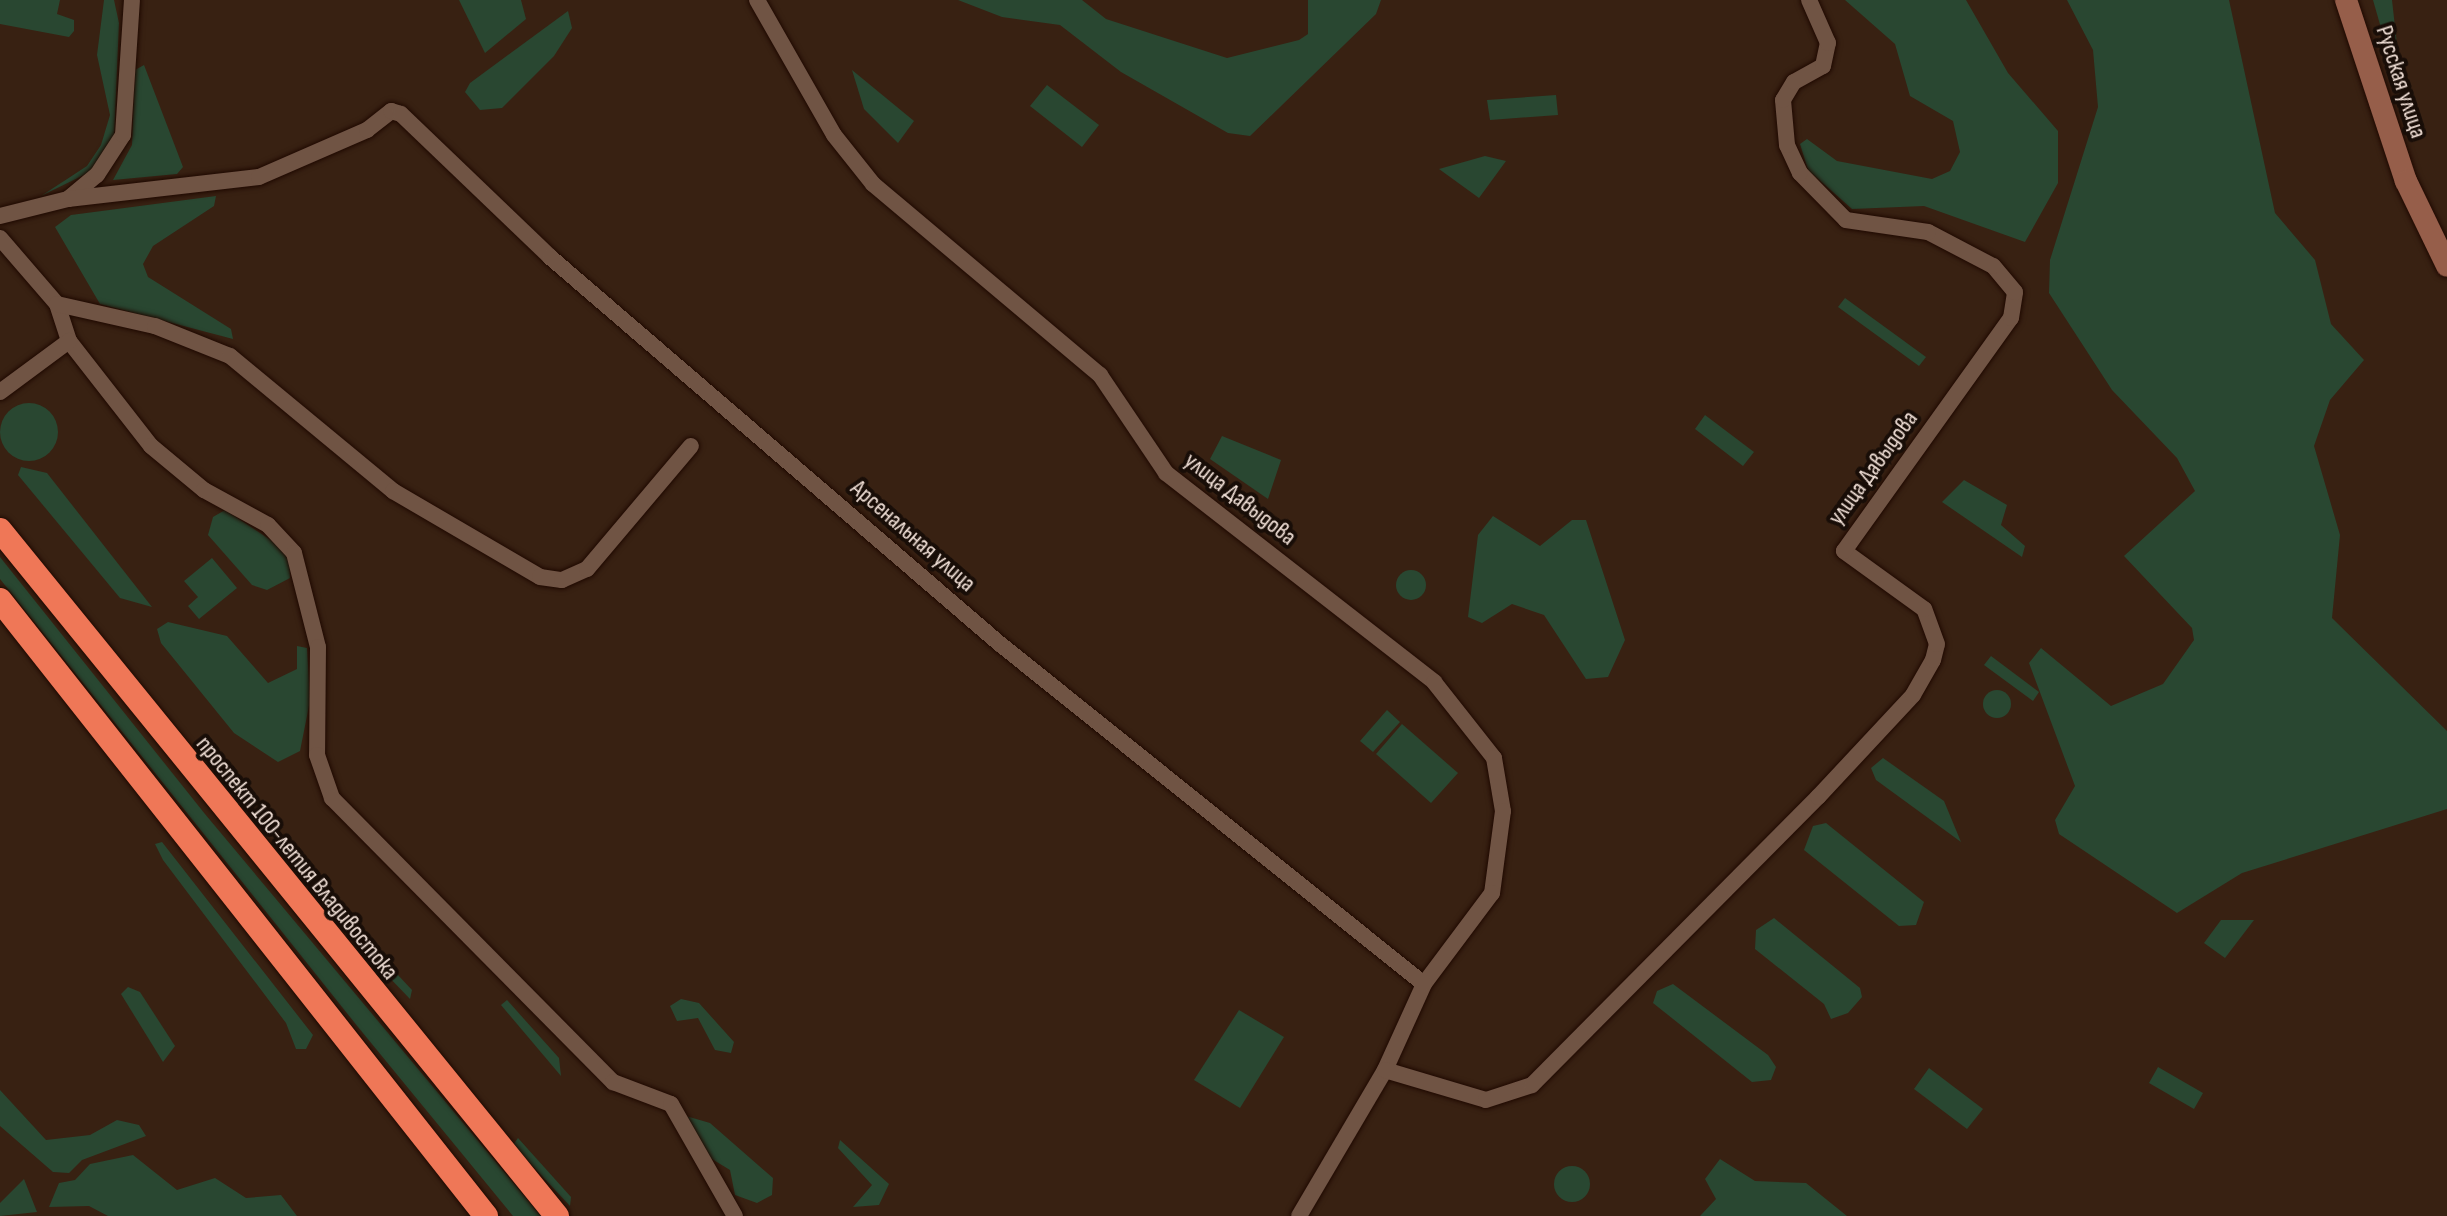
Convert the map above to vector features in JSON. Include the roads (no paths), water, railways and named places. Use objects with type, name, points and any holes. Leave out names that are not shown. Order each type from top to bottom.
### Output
[{"type":"highway","name":"проспект 100-летия Владивостока","points":[[0,530],[557,1216]]},
{"type":"highway","points":[[0,600],[486,1216]]},
{"type":"street","points":[[0,216],[68,199],[97,175],[123,135],[132,0]]},
{"type":"street","name":"улица Давыдова","points":[[757,0],[834,135],[873,184],[1100,375],[1166,473],[1407,660],[1482,739],[1502,788],[1497,874],[1492,893],[1424,984],[1385,1070],[1299,1216]]},
{"type":"street","name":"улица Давыдова","points":[[1385,1070],[1486,1100],[1532,1085],[1905,705],[1933,660],[1937,644],[1924,609],[1844,551],[2011,318],[2015,292],[1993,266],[1928,232],[1846,220],[1800,173],[1782,112],[1789,87],[1826,59],[1828,43],[1809,0]]},
{"type":"street","name":"Русская улица","points":[[2346,0],[2406,181],[2447,266]]},
{"type":"street","name":"Арсенальная улица","points":[[68,199],[259,177],[367,130],[386,114],[401,114],[550,257],[1018,660],[1424,984]]},
{"type":"street","points":[[0,238],[57,304],[69,341],[166,460],[283,538],[305,576],[318,647],[317,755],[332,798],[589,1060],[626,1091],[671,1104],[735,1216]]},
{"type":"street","points":[[57,304],[155,326],[230,356],[393,491],[540,577],[562,580],[587,569],[691,446]]},
{"type":"street","points":[[0,392],[69,341]]}]
